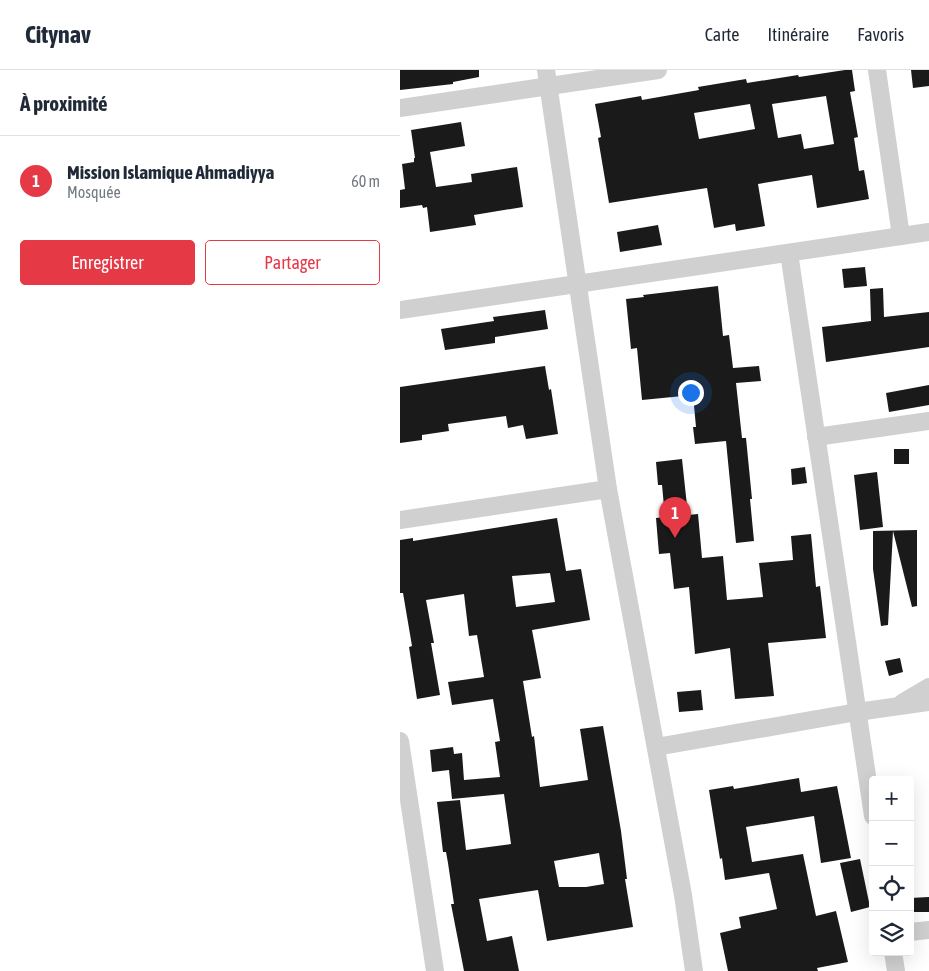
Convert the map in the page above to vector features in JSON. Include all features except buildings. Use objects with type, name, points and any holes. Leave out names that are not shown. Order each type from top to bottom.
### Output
[{"type":"street","points":[[400,108],[547,78],[658,70]]},
{"type":"street","points":[[876,70],[901,236]]},
{"type":"street","points":[[547,78],[608,489],[683,895],[694,971]]},
{"type":"street","points":[[400,310],[929,232]]},
{"type":"street","points":[[788,252],[869,790]]},
{"type":"street","points":[[816,437],[929,421]]},
{"type":"street","points":[[400,520],[608,489]]},
{"type":"street","points":[[896,707],[929,687]]},
{"type":"street","points":[[656,747],[857,712],[929,702]]},
{"type":"street","points":[[400,741],[435,971]]},
{"type":"street","points":[[914,932],[929,930]]},
{"type":"street","points":[[894,956],[896,971]]},
{"type":"place","name":"Mission Islamique Ahmadiyya","points":[[675,538]]}]
